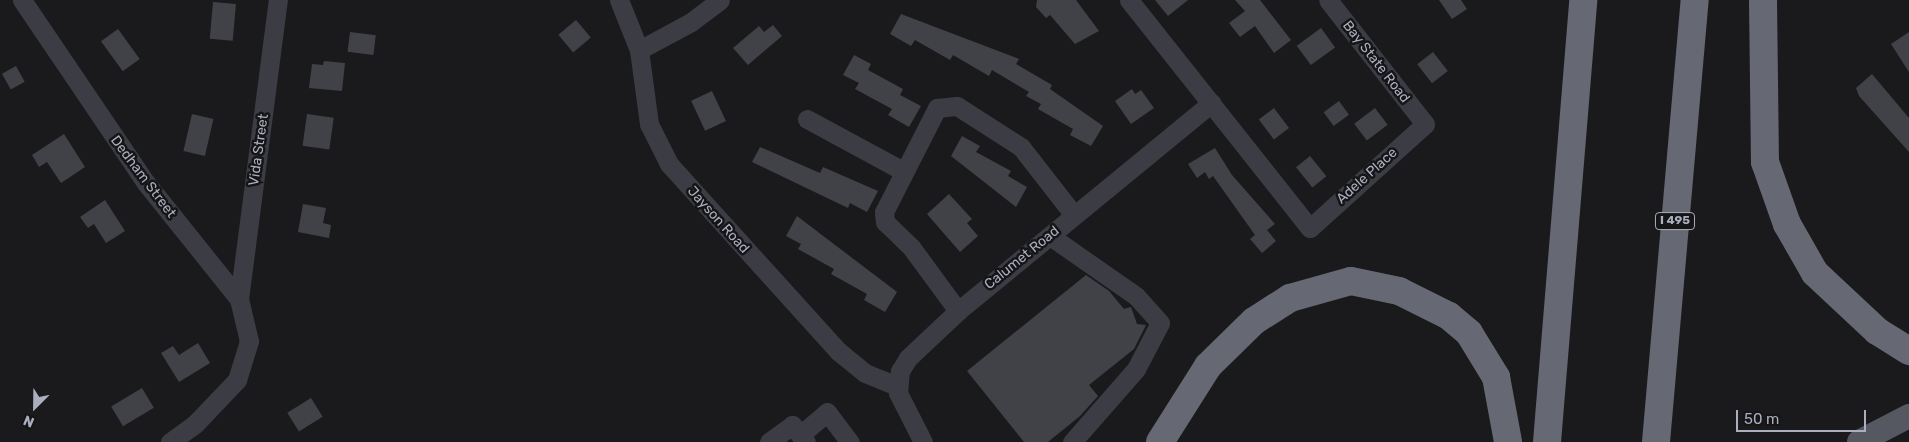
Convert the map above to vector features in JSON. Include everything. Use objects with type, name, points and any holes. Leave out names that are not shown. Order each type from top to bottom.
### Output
[{"type":"highway","points":[[1547,442],[1583,0]]},
{"type":"highway","name":"I 495","points":[[1656,442],[1696,0]]},
{"type":"highway","points":[[1763,0],[1764,162],[1787,224],[1815,273],[1877,331],[1909,352]]},
{"type":"highway","points":[[1160,442],[1208,366],[1254,321],[1290,298],[1351,282],[1399,290],[1449,316],[1469,333],[1496,377],[1508,442]]},
{"type":"main road","points":[[1859,442],[1909,416]]},
{"type":"street","name":"Dedham Street","points":[[22,0],[146,183],[239,300],[249,341],[247,356],[237,380],[217,404],[170,442]]},
{"type":"street","name":"Vida Street","points":[[239,300],[278,0]]},
{"type":"street","name":"Jayson Road","points":[[619,0],[639,50],[649,124],[675,171],[846,360],[874,379],[897,386]]},
{"type":"street","points":[[639,50],[691,22],[720,0]]},
{"type":"street","points":[[1129,0],[1211,103]]},
{"type":"street","name":"Bay State Road","points":[[1328,0],[1425,124]]},
{"type":"street","name":"Calumet Road","points":[[897,386],[908,358],[958,311],[1211,103]]},
{"type":"street","name":"Adele Place","points":[[1211,103],[1310,228],[1425,124]]},
{"type":"street","points":[[958,311],[911,247],[885,222],[884,212],[903,171],[937,108],[944,104],[957,106],[1022,147],[1074,216]]},
{"type":"street","points":[[807,118],[903,171]]},
{"type":"street","points":[[1050,236],[1136,296],[1160,323],[1136,369],[1072,442]]},
{"type":"street","points":[[897,386],[904,410],[923,442]]},
{"type":"street","points":[[769,442],[792,425],[803,438],[827,412],[850,442]]},
{"type":"building","points":[[1037,0],[1076,0],[1099,31],[1075,44],[1050,15],[1046,18],[1036,7]]},
{"type":"building","points":[[1155,0],[1188,0],[1168,16]]},
{"type":"building","points":[[1235,0],[1260,0],[1291,40],[1274,53],[1255,26],[1240,37],[1229,23],[1245,11]]},
{"type":"building","points":[[1439,0],[1461,0],[1467,9],[1452,19]]},
{"type":"building","points":[[213,2],[236,4],[233,41],[210,39]]},
{"type":"building","points":[[901,14],[1019,59],[1016,64],[1052,85],[1050,89],[1103,126],[1091,146],[1070,135],[1073,129],[1038,109],[1041,104],[1026,96],[1029,92],[992,70],[989,76],[953,55],[950,60],[915,40],[911,46],[890,34]]},
{"type":"building","points":[[576,20],[591,38],[573,52],[558,35]]},
{"type":"building","points":[[773,25],[782,36],[748,65],[733,48],[759,26],[764,32]]},
{"type":"building","points":[[1321,28],[1335,47],[1311,65],[1297,46]]},
{"type":"building","points":[[118,29],[140,59],[123,71],[101,41]]},
{"type":"building","points":[[350,32],[376,35],[373,55],[348,52]]},
{"type":"building","points":[[1909,32],[1909,72],[1891,44]]},
{"type":"building","points":[[1433,52],[1448,71],[1432,83],[1417,64]]},
{"type":"building","points":[[854,55],[871,64],[868,70],[903,89],[900,95],[921,106],[909,127],[888,115],[892,109],[855,89],[859,83],[843,75]]},
{"type":"building","points":[[324,61],[345,63],[342,91],[309,88],[312,64],[323,65]]},
{"type":"building","points":[[16,66],[25,82],[11,90],[2,74]]},
{"type":"building","points":[[1872,74],[1909,118],[1909,152],[1859,96],[1856,88]]},
{"type":"building","points":[[1132,89],[1135,94],[1141,90],[1154,108],[1131,124],[1115,101]]},
{"type":"building","points":[[712,91],[726,121],[705,131],[691,101]]},
{"type":"building","points":[[1339,101],[1349,115],[1334,126],[1324,112]]},
{"type":"building","points":[[1274,108],[1289,128],[1274,139],[1259,119]]},
{"type":"building","points":[[1375,108],[1388,125],[1367,140],[1354,124]]},
{"type":"building","points":[[192,114],[213,119],[205,156],[183,151]]},
{"type":"building","points":[[307,114],[334,118],[329,149],[303,146]]},
{"type":"building","points":[[64,134],[85,167],[61,183],[47,162],[39,167],[32,155]]},
{"type":"building","points":[[962,136],[980,146],[976,152],[1011,171],[1008,176],[1027,187],[1016,207],[951,156]]},
{"type":"building","points":[[760,147],[820,173],[823,167],[878,191],[867,212],[850,203],[848,208],[752,162]]},
{"type":"building","points":[[1215,148],[1232,175],[1275,224],[1267,230],[1276,241],[1262,253],[1250,239],[1255,235],[1213,176],[1209,179],[1205,172],[1197,178],[1188,164]]},
{"type":"building","points":[[1310,156],[1326,176],[1312,188],[1296,167]]},
{"type":"building","points":[[949,194],[972,219],[967,223],[978,236],[960,252],[927,214]]},
{"type":"building","points":[[105,200],[125,231],[106,243],[94,224],[88,228],[80,217]]},
{"type":"building","points":[[303,204],[326,208],[323,223],[331,225],[329,238],[298,232]]},
{"type":"building","points":[[797,216],[897,292],[885,312],[864,300],[867,294],[831,274],[834,269],[798,249],[801,244],[786,236]]},
{"type":"building","points":[[1086,275],[1109,291],[1124,309],[1131,307],[1137,324],[1146,325],[1134,349],[1089,385],[1098,396],[1080,416],[1048,442],[1024,442],[967,371]]},
{"type":"building","points":[[198,343],[210,363],[179,382],[161,353],[173,346],[179,355]]},
{"type":"building","points":[[142,388],[154,408],[123,426],[111,407]]},
{"type":"building","points":[[311,398],[323,417],[299,431],[287,413]]}]
